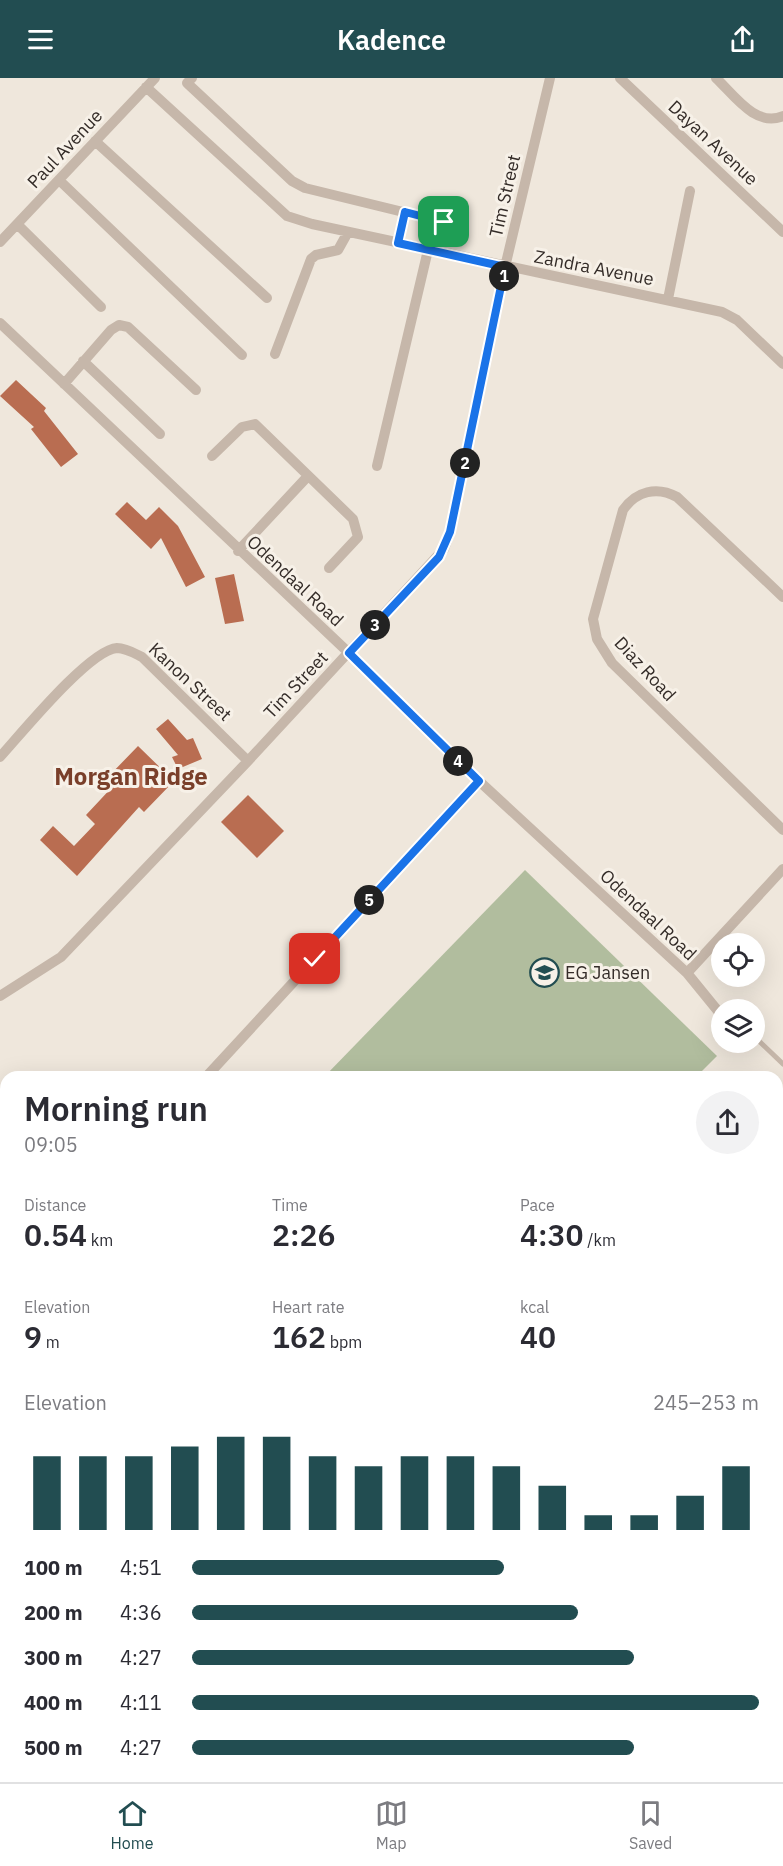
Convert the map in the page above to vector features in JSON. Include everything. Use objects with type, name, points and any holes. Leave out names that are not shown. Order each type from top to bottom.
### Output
[{"type":"street","name":"Paul Avenue","points":[[0,242],[154,78]]},
{"type":"street","points":[[192,78],[187,83],[292,181],[305,188],[444,222]]},
{"type":"street","name":"Tim Street","points":[[0,996],[61,957],[439,557],[447,543],[505,267],[550,78]]},
{"type":"street","name":"Dayan Avenue","points":[[620,78],[783,232]]},
{"type":"street","points":[[716,78],[757,117],[770,120],[783,116]]},
{"type":"street","name":"Zandra Avenue","points":[[146,87],[278,210],[297,220],[505,267],[668,299],[730,316],[783,364]]},
{"type":"street","points":[[95,141],[267,298]]},
{"type":"street","points":[[58,180],[242,355]]},
{"type":"street","points":[[668,299],[690,191]]},
{"type":"street","points":[[398,243],[405,212]]},
{"type":"street","points":[[17,224],[101,307]]},
{"type":"street","points":[[275,354],[311,260],[316,255],[338,249],[348,232]]},
{"type":"street","points":[[377,466],[428,250]]},
{"type":"street","name":"Odendaal Road","points":[[0,323],[238,551],[349,653],[479,781],[687,973],[711,1002]]},
{"type":"street","points":[[64,384],[111,330],[119,325],[124,326],[196,390]]},
{"type":"street","points":[[83,362],[160,434]]},
{"type":"street","points":[[212,456],[242,427],[255,424],[357,524],[358,537],[329,568]]},
{"type":"street","points":[[238,551],[308,476]]},
{"type":"street","name":"Diaz Road","points":[[783,597],[677,497],[666,491],[634,497],[623,510],[593,619],[597,639],[612,663],[783,830]]},
{"type":"street","name":"Kanon Street","points":[[0,757],[77,674],[106,651],[117,648],[128,649],[142,657],[248,761]]},
{"type":"street","points":[[212,1071],[479,781]]},
{"type":"street","points":[[687,973],[783,869]]},
{"type":"lane","points":[[765,1047],[783,1064]]},
{"type":"green space","name":"EG Jansen","points":[[525,870],[711,1050],[711,1053],[717,1056],[702,1071],[330,1071]]},
{"type":"building","points":[[16,380],[46,408],[44,411],[78,454],[61,467],[31,429],[34,427],[0,396]]},
{"type":"building","points":[[127,502],[146,520],[159,507],[178,526],[205,577],[186,587],[161,538],[151,549],[115,514]]},
{"type":"building","points":[[234,574],[244,621],[225,624],[215,578]]},
{"type":"building","points":[[168,719],[187,740],[193,738],[202,759],[178,769],[172,757],[178,755],[156,729]]},
{"type":"building","points":[[138,746],[174,781],[144,812],[139,807],[77,876],[40,840],[53,826],[74,846],[95,824],[86,815],[115,784],[108,777]]},
{"type":"building","points":[[248,795],[284,831],[257,858],[221,822]]},
{"type":"place","name":"EG Jansen","points":[[544,973]]},
{"type":"district","name":"Morgan Ridge","points":[[131,777]]},
{"type":"route","points":[[315,959],[479,781],[349,653],[439,557],[450,532],[505,267],[398,243],[405,212],[444,222]]}]
